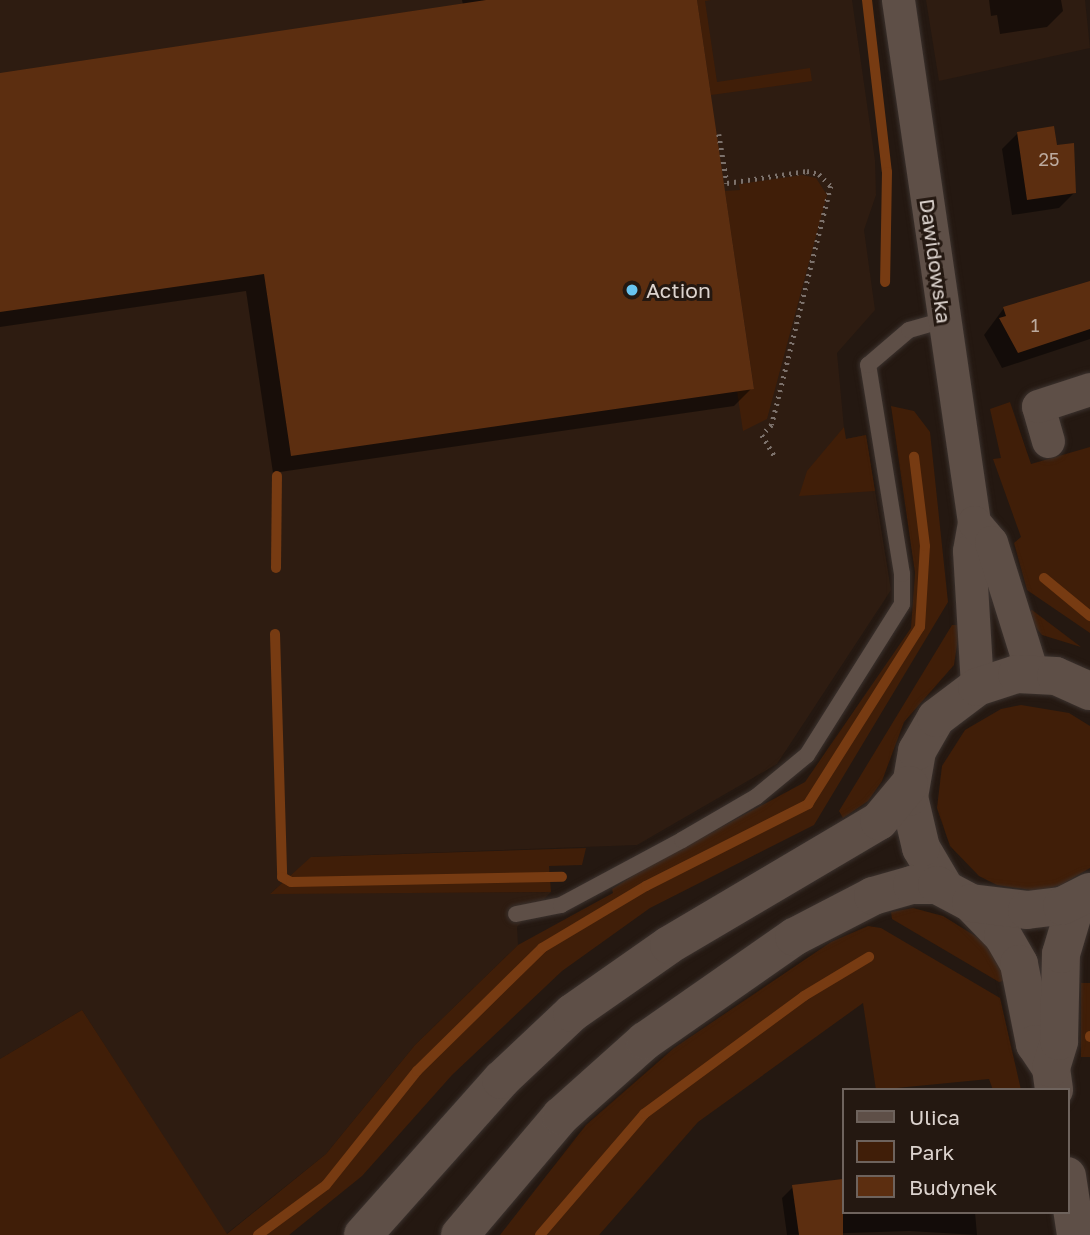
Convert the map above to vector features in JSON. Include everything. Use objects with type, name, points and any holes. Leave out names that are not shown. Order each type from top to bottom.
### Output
[{"type":"street","name":"Dawidowska","points":[[898,0],[974,522],[969,551],[977,687]]},
{"type":"street","points":[[1048,440],[1038,406],[1090,389]]},
{"type":"street","name":"Dawidowska","points":[[974,522],[991,542],[1032,673]]},
{"type":"street","points":[[1053,1079],[1035,1044],[1015,956],[957,895],[921,848],[911,814],[909,785],[917,751],[936,718],[977,687],[1032,673],[1088,685]]},
{"type":"street","points":[[363,1235],[501,1080],[572,1013],[669,944],[879,821],[909,785]]},
{"type":"street","points":[[460,1235],[561,1116],[682,1012],[794,937],[873,896],[912,884],[1027,911],[1083,896]]},
{"type":"street","points":[[1053,1079],[1059,1041],[1061,954],[1083,896]]},
{"type":"street","points":[[1069,1189],[1076,1235]]},
{"type":"lane","points":[[516,915],[561,905],[670,846],[756,797],[807,755],[902,604],[902,574],[868,365],[909,330],[944,320]]},
{"type":"path","points":[[719,134],[727,183],[807,171],[819,174],[831,186],[772,425],[762,435],[775,457]]},
{"type":"shaded area","name":"Action","points":[[0,0],[852,0],[875,160],[876,195],[864,230],[875,310],[837,353],[845,439],[866,435],[891,590],[777,764],[637,845],[312,857],[271,893],[551,892],[517,927],[518,945],[415,1045],[326,1154],[226,1234],[82,1010],[0,1059]]},
{"type":"shaded area","points":[[926,0],[1085,0],[1090,48],[939,81]]},
{"type":"green space","points":[[697,0],[711,0],[705,1],[717,82],[810,68],[812,81],[711,95]]},
{"type":"green space","points":[[802,175],[816,178],[827,195],[767,419],[743,431],[737,391],[754,388],[725,191],[740,190],[739,184]]},
{"type":"green space","points":[[1010,402],[1031,464],[1090,447],[1090,633],[1027,590],[1014,543],[1021,537],[993,459],[1001,458],[990,409]]},
{"type":"green space","points":[[891,406],[914,411],[930,432],[948,602],[814,825],[650,908],[562,971],[452,1075],[362,1176],[289,1235],[0,1235],[0,1059],[82,1010],[227,1234],[326,1154],[415,1045],[518,945],[613,893],[612,889],[647,867],[805,782],[911,628],[915,573]]},
{"type":"green space","points":[[844,427],[846,439],[866,435],[875,491],[799,496],[807,471]]},
{"type":"green space","points":[[1032,610],[1081,647],[1042,635],[1024,613]]},
{"type":"green space","points":[[952,625],[960,625],[954,665],[904,722],[882,781],[868,801],[843,818],[839,811]]},
{"type":"green space","points":[[1021,705],[1069,713],[1090,726],[1090,868],[1061,885],[1037,891],[997,885],[979,876],[950,846],[937,808],[942,766],[965,730],[1001,709]]},
{"type":"green space","points":[[586,848],[582,865],[549,866],[551,892],[270,894],[311,857]]},
{"type":"green space","points":[[913,908],[943,916],[988,944],[1007,980],[999,982],[892,919],[891,912]]},
{"type":"green space","points":[[868,926],[881,928],[1000,998],[1021,1088],[992,1088],[989,1079],[876,1088],[863,1003],[698,1122],[599,1235],[500,1235],[586,1125],[674,1048],[831,942]]},
{"type":"green space","points":[[1081,983],[1090,983],[1090,1057],[1081,1057]]},
{"type":"building","points":[[486,0],[697,0],[754,389],[291,456],[264,274],[0,312],[0,73]]},
{"type":"building","points":[[1054,126],[1057,145],[1074,143],[1076,193],[1027,200],[1017,132]]},
{"type":"building","points":[[1090,281],[1090,329],[1018,353],[999,318],[1006,316],[1003,307]]},
{"type":"building","points":[[842,1179],[843,1235],[799,1235],[792,1185]]},
{"type":"waterway","points":[[867,0],[887,172],[885,282]]},
{"type":"waterway","points":[[258,1235],[326,1185],[417,1071],[542,948],[646,886],[808,804],[920,627],[925,546],[914,457]]},
{"type":"waterway","points":[[276,568],[277,476]]},
{"type":"waterway","points":[[1044,578],[1090,616]]},
{"type":"waterway","points":[[275,634],[282,877],[291,882],[562,877]]},
{"type":"waterway","points":[[540,1235],[644,1114],[804,996],[869,957]]},
{"type":"place","name":"Action","points":[[632,290]]}]
